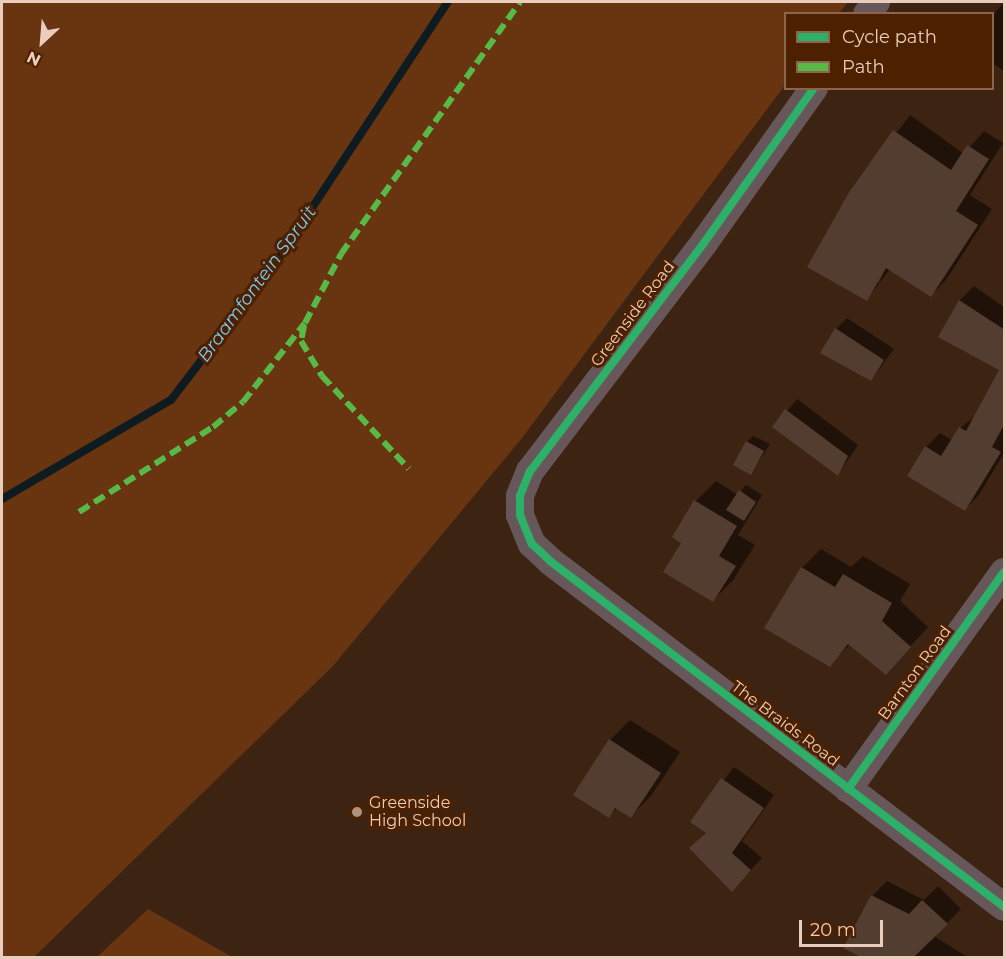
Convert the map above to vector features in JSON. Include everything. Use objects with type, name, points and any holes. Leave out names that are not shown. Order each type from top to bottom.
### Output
[{"type":"street","name":"Greenside Road","points":[[550,561],[532,544],[520,515],[520,496],[530,471],[704,243],[813,90]]},
{"type":"street","name":"The Braids Road","points":[[550,561],[1005,907]]},
{"type":"street","name":"Barnton Road","points":[[848,789],[1005,572]]},
{"type":"shaded area","points":[[2,2],[848,2],[840,12],[784,12],[784,86],[522,438],[333,666],[33,958],[2,957]]},
{"type":"shaded area","points":[[148,909],[232,957],[97,957]]},
{"type":"building","points":[[893,130],[951,170],[967,145],[989,159],[956,211],[978,225],[931,297],[886,268],[867,301],[807,267],[848,194]]},
{"type":"building","points":[[959,300],[1005,330],[1005,423],[992,447],[1001,452],[965,511],[907,476],[925,446],[941,456],[959,427],[966,431],[999,370],[938,337]]},
{"type":"building","points":[[835,328],[884,360],[871,381],[820,353]]},
{"type":"building","points":[[785,409],[848,456],[838,476],[772,427]]},
{"type":"building","points":[[746,441],[764,451],[751,475],[733,465]]},
{"type":"building","points":[[739,490],[756,502],[744,521],[726,510]]},
{"type":"building","points":[[694,500],[737,526],[719,556],[736,566],[713,602],[663,572],[681,543],[672,537]]},
{"type":"building","points":[[801,567],[835,587],[843,574],[892,603],[882,621],[911,647],[886,675],[848,644],[830,667],[764,628]]},
{"type":"building","points":[[609,739],[661,773],[631,818],[615,808],[609,818],[573,795]]},
{"type":"building","points":[[721,778],[764,808],[732,853],[751,870],[732,892],[689,848],[706,833],[690,822]]},
{"type":"building","points":[[871,895],[909,914],[922,900],[948,924],[914,957],[861,957],[843,948]]},
{"type":"waterway","name":"Braamfontein Spruit","points":[[2,499],[171,400],[275,264],[448,2]]},
{"type":"marked path","points":[[79,512],[213,427],[243,402],[305,323],[341,254],[520,2]]},
{"type":"marked path","points":[[304,326],[301,341],[322,376],[409,469]]},
{"type":"cycle path","points":[[813,90],[704,243],[530,471],[520,496],[520,515],[532,544],[550,561],[1004,907]]},
{"type":"cycle path","points":[[848,789],[1004,572]]},
{"type":"place","name":"Greenside High School","points":[[357,812]]}]
